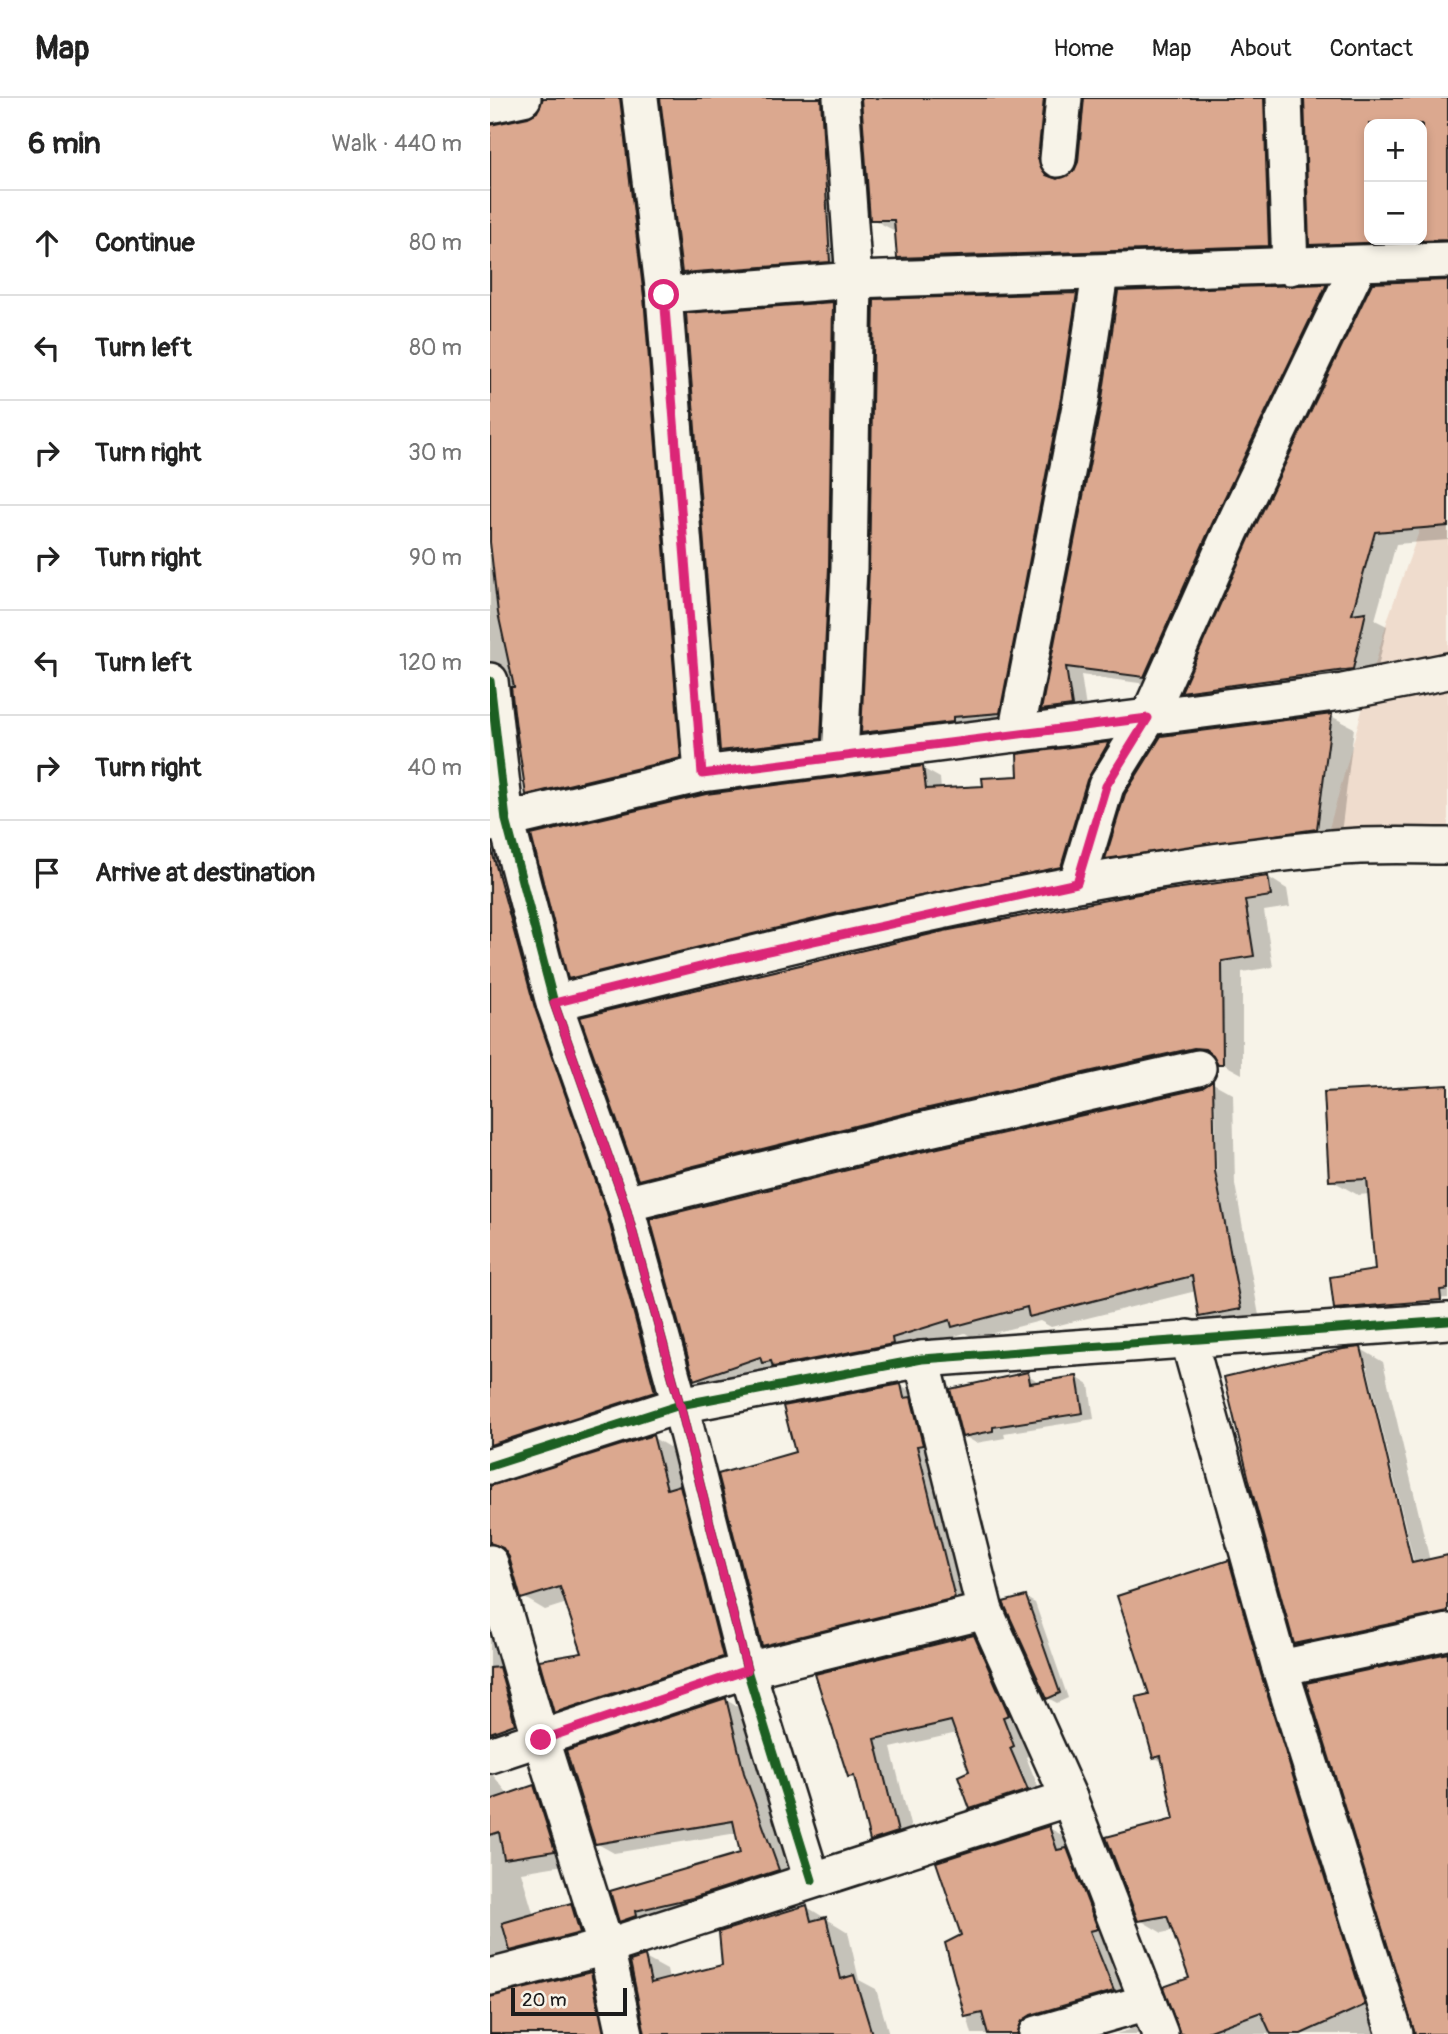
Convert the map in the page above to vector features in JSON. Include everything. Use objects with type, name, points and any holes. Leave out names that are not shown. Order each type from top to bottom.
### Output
[{"type":"street","points":[[490,105],[523,98]]},
{"type":"street","points":[[640,98],[664,295],[702,774]]},
{"type":"street","points":[[840,757],[849,568],[854,281],[841,98]]},
{"type":"street","points":[[1058,159],[1063,98]]},
{"type":"street","points":[[1284,98],[1290,267]]},
{"type":"street","points":[[664,295],[854,281],[1448,260]]},
{"type":"street","points":[[1077,883],[1106,786],[1148,718],[1231,531],[1359,264]]},
{"type":"street","points":[[1016,734],[1081,401],[1100,274]]},
{"type":"street","points":[[498,822],[702,774],[1343,692],[1448,671]]},
{"type":"street","points":[[490,681],[498,822],[554,1003],[625,1204],[680,1405],[747,1670],[813,1881]]},
{"type":"street","points":[[554,1003],[728,960],[1077,883],[1333,848],[1448,846]]},
{"type":"street","points":[[625,1204],[911,1133],[1198,1068]]},
{"type":"street","points":[[490,1466],[680,1405],[922,1359],[1448,1321]]},
{"type":"street","points":[[1188,1338],[1280,1668],[1395,2034]]},
{"type":"street","points":[[922,1359],[985,1611],[1069,1798],[1160,2034]]},
{"type":"street","points":[[490,1563],[541,1740],[606,1947],[625,2034]]},
{"type":"street","points":[[490,1755],[747,1670],[985,1611]]},
{"type":"street","points":[[1280,1668],[1448,1632]]},
{"type":"street","points":[[490,1977],[606,1947],[1069,1798]]},
{"type":"street","points":[[1037,2034],[1148,2001]]},
{"type":"shaded area","points":[[1448,470],[1448,857],[1329,828],[1388,618],[1436,484]]},
{"type":"building","points":[[543,98],[620,98],[644,297],[681,758],[526,795],[511,687],[514,687],[498,613],[490,542],[490,125],[528,117],[537,112]]},
{"type":"building","points":[[660,98],[821,98],[830,262],[682,273]]},
{"type":"building","points":[[861,98],[1044,98],[1038,158],[1046,175],[1057,179],[1074,171],[1078,162],[1084,98],[1264,98],[1269,246],[897,258],[894,220],[870,220]]},
{"type":"building","points":[[1304,98],[1448,98],[1448,240],[1427,241],[1427,119],[1364,119],[1364,243],[1309,245]]},
{"type":"building","points":[[1448,280],[1448,526],[1375,532],[1352,614],[1366,612],[1353,669],[1181,692],[1249,539],[1372,283]]},
{"type":"building","points":[[1327,284],[1213,522],[1144,677],[1066,667],[1072,706],[1041,710],[1101,405],[1118,291]]},
{"type":"building","points":[[1077,293],[1061,398],[1000,713],[953,717],[953,722],[861,733],[869,568],[874,299]]},
{"type":"building","points":[[833,302],[829,567],[821,739],[720,751],[686,313]]},
{"type":"building","points":[[1332,714],[1317,829],[1105,859],[1125,794],[1161,736]]},
{"type":"building","points":[[1109,742],[1087,780],[1061,867],[839,913],[568,979],[531,835],[706,794],[923,766],[926,789],[983,786],[982,778],[1018,776],[1017,754]]},
{"type":"building","points":[[490,844],[535,1008],[606,1210],[655,1392],[490,1445]]},
{"type":"building","points":[[1268,876],[1271,896],[1245,900],[1254,956],[1222,961],[1223,1064],[1218,1064],[1213,1055],[1205,1049],[1194,1048],[907,1113],[638,1180],[580,1017],[944,931],[1138,894]]},
{"type":"building","points":[[1213,1081],[1215,1171],[1241,1309],[1199,1317],[1192,1276],[1029,1317],[1027,1307],[952,1327],[950,1320],[892,1338],[893,1344],[773,1367],[771,1361],[762,1363],[760,1357],[694,1380],[650,1219],[916,1153],[1202,1088]]},
{"type":"building","points":[[1448,1085],[1448,1289],[1440,1290],[1441,1300],[1334,1309],[1330,1277],[1375,1270],[1367,1179],[1329,1181],[1324,1092]]},
{"type":"building","points":[[1361,1347],[1412,1563],[1448,1555],[1448,1612],[1294,1644],[1224,1377]]},
{"type":"building","points":[[1028,1372],[1030,1383],[1077,1376],[1083,1413],[993,1427],[993,1431],[962,1437],[950,1389]]},
{"type":"building","points":[[901,1384],[904,1398],[911,1397],[923,1445],[917,1446],[955,1598],[762,1646],[718,1474],[795,1452],[783,1406]]},
{"type":"building","points":[[653,1435],[667,1489],[680,1485],[723,1657],[554,1713],[539,1660],[582,1653],[560,1587],[521,1599],[509,1557],[503,1548],[490,1543],[490,1486]]},
{"type":"building","points":[[1229,1560],[1261,1674],[1365,2005],[1301,2034],[1271,2034],[1261,2012],[1201,2034],[1180,2034],[1163,1987],[1189,1978],[1167,1916],[1138,1921],[1106,1837],[1174,1819],[1161,1756],[1153,1758],[1136,1697],[1149,1694],[1117,1596]]},
{"type":"building","points":[[1026,1596],[1060,1693],[1047,1699],[1003,1602]]},
{"type":"building","points":[[974,1635],[1009,1715],[1003,1717],[1014,1746],[1010,1748],[1028,1790],[970,1809],[958,1776],[969,1771],[951,1721],[875,1739],[898,1832],[870,1841],[854,1776],[848,1777],[815,1674]]},
{"type":"building","points":[[1448,1653],[1448,2034],[1415,2034],[1306,1683]]},
{"type":"building","points":[[499,1667],[515,1724],[490,1733],[490,1668]]},
{"type":"building","points":[[726,1698],[744,1773],[779,1870],[692,1898],[635,1911],[636,1916],[619,1922],[610,1891],[740,1853],[733,1821],[595,1844],[566,1751]]},
{"type":"building","points":[[534,1785],[555,1851],[504,1859],[499,1832],[490,1835],[490,1800]]},
{"type":"building","points":[[1049,1826],[1057,1850],[1067,1848],[1098,1929],[1090,1931],[1114,1991],[1031,2015],[1022,2021],[1017,2034],[988,2034],[982,2013],[965,2017],[945,1943],[961,1935],[936,1862]]},
{"type":"building","points":[[571,1903],[580,1933],[510,1951],[502,1923]]},
{"type":"building","points":[[807,1905],[811,1921],[826,1917],[841,1979],[854,1975],[872,2034],[645,2034],[630,1961],[645,1956],[651,1983],[722,1965],[719,1932]]},
{"type":"building","points":[[591,1972],[604,2034],[490,2034],[490,1997]]},
{"type":"cycle path","points":[[490,681],[506,820],[554,1003],[625,1204],[680,1405],[747,1670],[812,1880]]},
{"type":"cycle path","points":[[490,1466],[680,1405],[922,1359],[1448,1321]]},
{"type":"route","points":[[541,1740],[747,1670],[680,1405],[625,1204],[554,1003],[728,960],[1077,883],[1106,786],[1148,718],[702,774],[664,295]]}]
